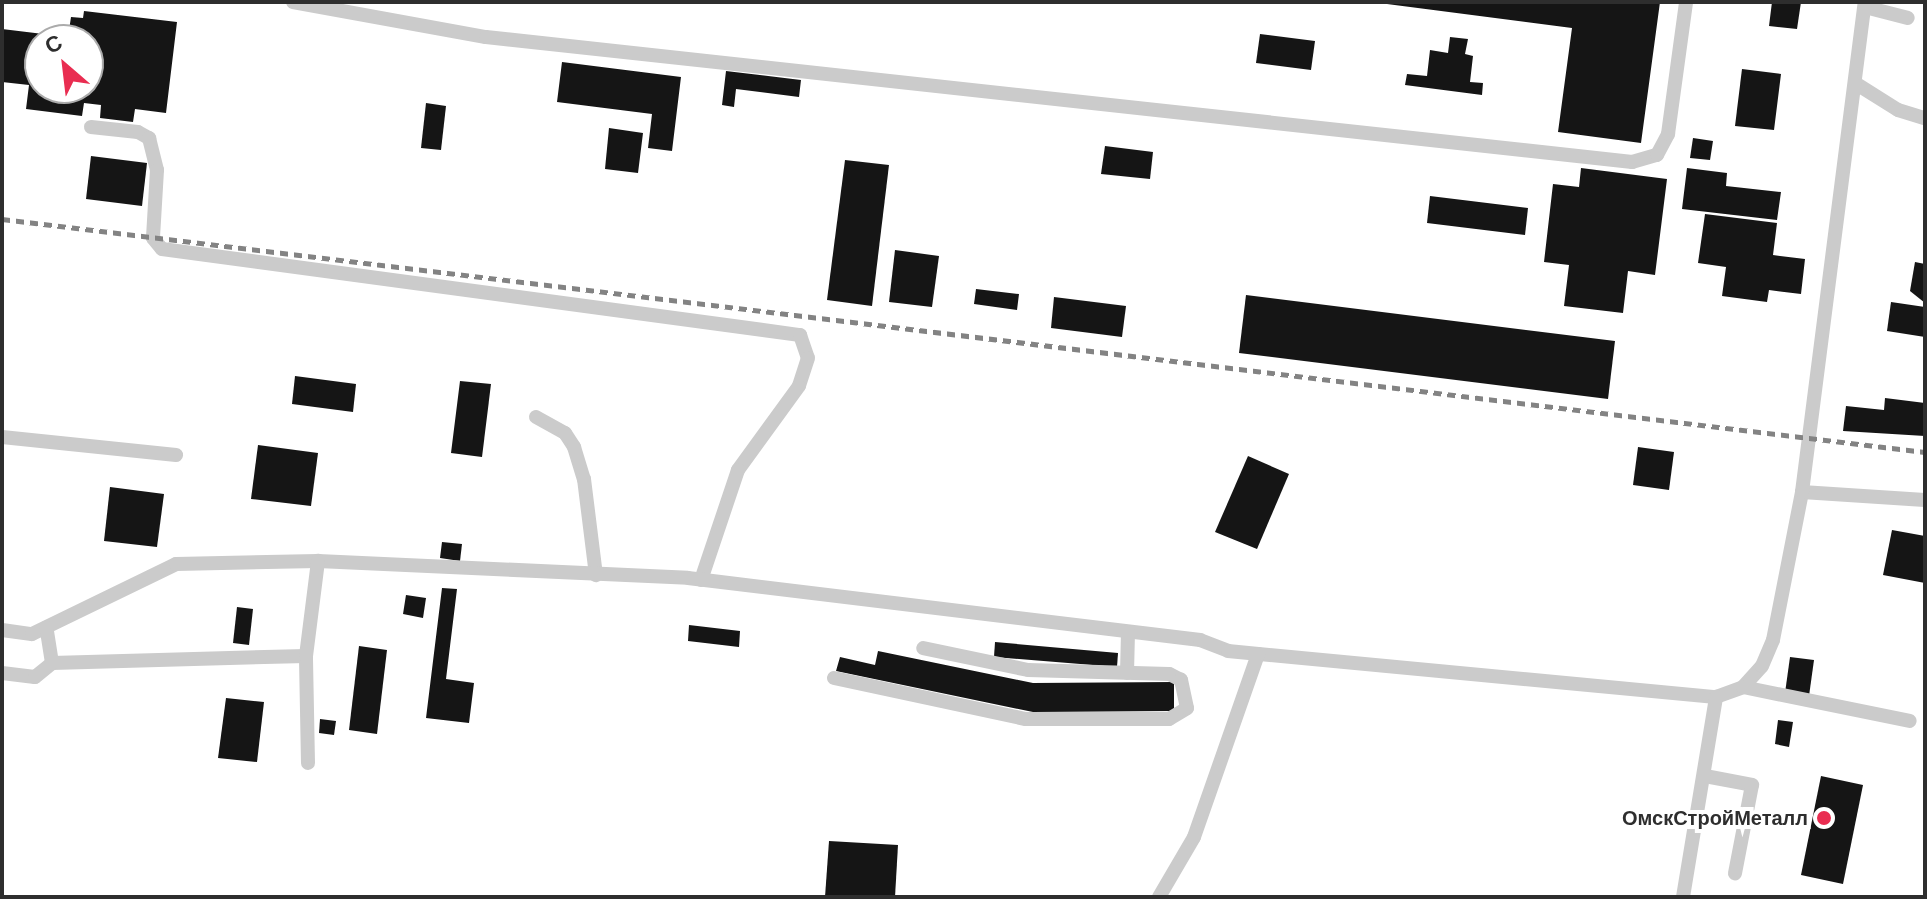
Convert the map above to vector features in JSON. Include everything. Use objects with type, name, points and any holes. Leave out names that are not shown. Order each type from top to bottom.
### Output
[{"type":"street","points":[[293,2],[486,37],[1632,162],[1657,155],[1668,134],[1686,2]]},
{"type":"street","points":[[2,630],[32,634],[176,564],[318,561],[701,580],[1128,632],[1258,654],[1716,697],[1743,687],[1762,666],[1773,640],[1802,492],[1865,4],[1908,18]]},
{"type":"street","points":[[1855,83],[1898,110],[1925,118]]},
{"type":"street","points":[[91,127],[138,132],[149,138],[157,170],[153,238],[162,249],[800,335],[808,358],[799,386],[738,470],[701,580]]},
{"type":"street","points":[[536,417],[565,433],[574,447],[584,479],[596,575]]},
{"type":"street","points":[[2,437],[176,455]]},
{"type":"street","points":[[1802,492],[1925,500]]},
{"type":"street","points":[[308,763],[306,656],[318,561]]},
{"type":"street","points":[[46,627],[52,663]]},
{"type":"street","points":[[1127,673],[1128,632]]},
{"type":"street","points":[[834,678],[1026,719],[1169,719],[1187,708],[1181,680],[1169,674],[1028,670],[923,648]]},
{"type":"street","points":[[1159,897],[1194,837],[1258,654]]},
{"type":"street","points":[[2,673],[35,677],[52,663],[306,656]]},
{"type":"street","points":[[1743,687],[1781,699],[1910,721]]},
{"type":"street","points":[[1683,897],[1716,697]]},
{"type":"street","points":[[1705,776],[1752,785],[1735,873]]},
{"type":"building","points":[[1660,2],[1641,143],[1558,132],[1572,28],[1387,4]]},
{"type":"building","points":[[1772,2],[1801,2],[1797,29],[1769,26]]},
{"type":"building","points":[[84,11],[177,22],[166,113],[135,109],[133,122],[100,118],[101,105],[92,104],[104,104],[104,24],[70,24],[71,17],[83,18]]},
{"type":"building","points":[[2,29],[24,32],[24,84],[2,82]]},
{"type":"building","points":[[1260,34],[1315,41],[1311,70],[1256,63]]},
{"type":"building","points":[[1450,37],[1468,39],[1465,54],[1473,56],[1470,82],[1483,83],[1482,95],[1405,85],[1407,74],[1427,76],[1430,50],[1448,53]]},
{"type":"building","points":[[562,62],[681,77],[672,151],[648,148],[652,114],[557,102]]},
{"type":"building","points":[[1742,69],[1781,74],[1774,130],[1735,126]]},
{"type":"building","points":[[726,71],[801,80],[799,97],[736,89],[734,107],[722,105]]},
{"type":"building","points":[[426,103],[446,106],[441,150],[421,148]]},
{"type":"building","points":[[27,104],[84,104],[82,116],[26,109]]},
{"type":"building","points":[[609,128],[643,133],[638,173],[605,169]]},
{"type":"building","points":[[1693,138],[1713,141],[1710,160],[1690,158]]},
{"type":"building","points":[[1105,146],[1153,152],[1150,179],[1101,174]]},
{"type":"building","points":[[91,156],[147,163],[142,206],[86,199]]},
{"type":"building","points":[[845,160],[889,165],[872,306],[827,300]]},
{"type":"building","points":[[1581,168],[1667,179],[1655,275],[1628,271],[1623,313],[1564,306],[1569,265],[1544,262],[1553,184],[1579,187]]},
{"type":"building","points":[[1687,168],[1727,173],[1726,186],[1781,192],[1777,220],[1682,209]]},
{"type":"building","points":[[1430,196],[1528,208],[1525,235],[1427,223]]},
{"type":"building","points":[[1705,214],[1777,223],[1773,255],[1805,259],[1801,294],[1769,290],[1767,302],[1722,296],[1726,267],[1698,263]]},
{"type":"building","points":[[895,250],[939,256],[932,307],[889,302]]},
{"type":"building","points":[[1915,262],[1925,264],[1925,303],[1910,291]]},
{"type":"building","points":[[976,289],[1019,294],[1017,310],[974,304]]},
{"type":"building","points":[[1246,295],[1615,341],[1608,399],[1239,353]]},
{"type":"building","points":[[1054,297],[1126,306],[1122,337],[1051,328]]},
{"type":"building","points":[[1891,302],[1925,307],[1925,337],[1887,331]]},
{"type":"building","points":[[295,376],[356,384],[353,412],[292,404]]},
{"type":"building","points":[[460,381],[491,384],[482,457],[451,453]]},
{"type":"building","points":[[1885,398],[1925,403],[1925,436],[1843,431],[1846,406],[1884,410]]},
{"type":"building","points":[[258,445],[318,453],[311,506],[251,499]]},
{"type":"building","points":[[1638,447],[1674,452],[1669,490],[1633,485]]},
{"type":"building","points":[[1248,456],[1289,474],[1257,549],[1215,532]]},
{"type":"building","points":[[110,487],[164,494],[157,547],[104,541]]},
{"type":"building","points":[[1892,530],[1925,536],[1925,583],[1883,575]]},
{"type":"building","points":[[442,542],[462,544],[460,561],[440,558]]},
{"type":"building","points":[[442,588],[457,589],[446,679],[474,683],[469,723],[426,718]]},
{"type":"building","points":[[406,595],[426,598],[423,618],[403,614]]},
{"type":"building","points":[[237,607],[253,609],[249,645],[233,643]]},
{"type":"building","points":[[689,625],[740,631],[739,647],[688,641]]},
{"type":"building","points":[[995,642],[1118,653],[1117,667],[994,657]]},
{"type":"building","points":[[359,646],[387,650],[377,734],[349,730]]},
{"type":"building","points":[[878,651],[1033,683],[1174,682],[1174,711],[1033,712],[836,671],[840,657],[875,665]]},
{"type":"building","points":[[1790,657],[1814,660],[1809,696],[1785,693]]},
{"type":"building","points":[[226,698],[264,702],[257,762],[218,758]]},
{"type":"building","points":[[320,719],[336,721],[334,735],[319,733]]},
{"type":"building","points":[[1778,720],[1793,722],[1789,747],[1775,744]]},
{"type":"building","points":[[1821,776],[1863,785],[1843,884],[1801,875]]},
{"type":"building","points":[[829,841],[898,845],[895,897],[825,897]]},
{"type":"railway","points":[[2,219],[1925,452]]},
{"type":"place","name":"ОмскСтройМеталл","points":[[1824,818]]}]
